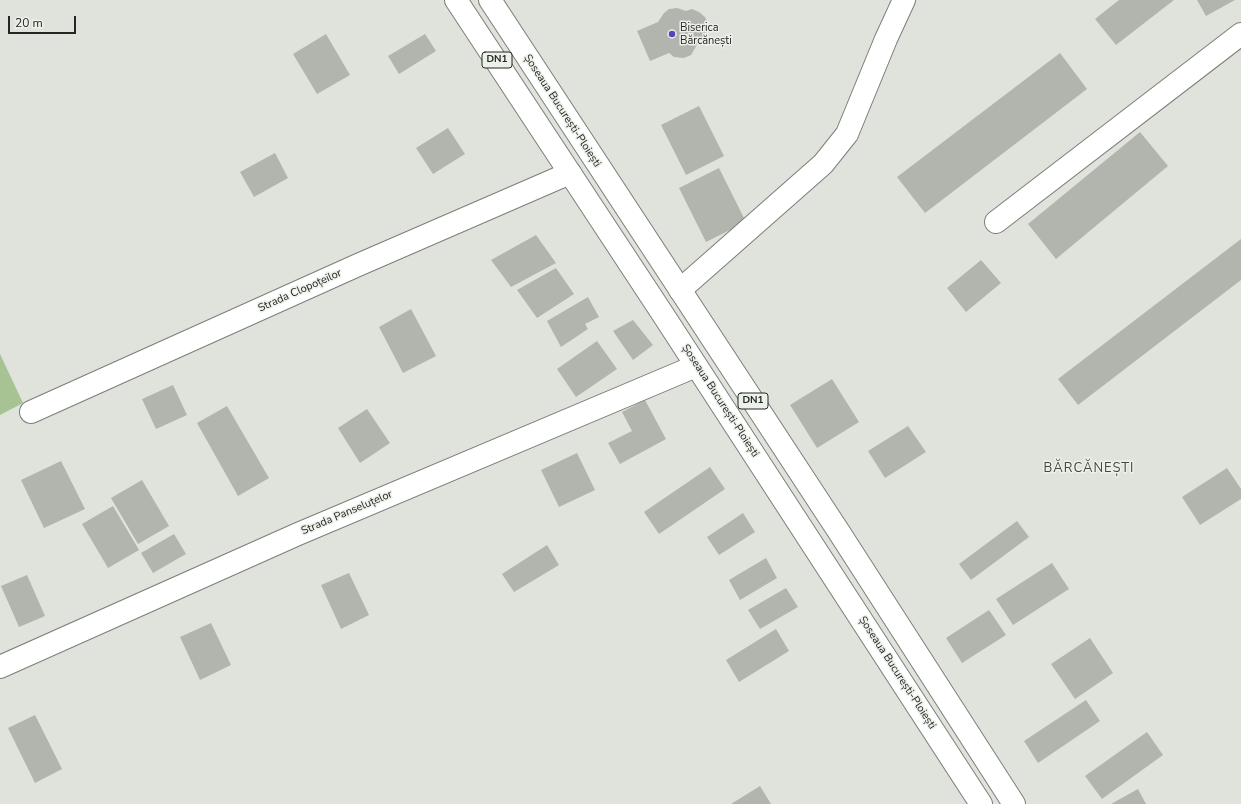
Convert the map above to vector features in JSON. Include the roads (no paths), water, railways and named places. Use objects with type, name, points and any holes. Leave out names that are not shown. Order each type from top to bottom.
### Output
[{"type":"main road","name":"Șoseaua București-Ploiești","points":[[456,0],[981,804]]},
{"type":"main road","name":"Șoseaua București-Ploiești","points":[[490,0],[1014,804]]},
{"type":"main road","points":[[680,290],[823,164],[847,134],[886,39],[904,0]]},
{"type":"main road","points":[[996,222],[1241,34]]},
{"type":"main road","name":"Strada Clopoțeilor","points":[[31,412],[358,265],[570,173]]},
{"type":"main road","name":"Strada Panseluțelor","points":[[0,667],[298,534],[696,366]]},
{"type":"place","name":"Biserica Bărcănești","points":[[672,34]]},
{"type":"district","name":"BĂRCĂNEȘTI","points":[[1089,469]]}]
